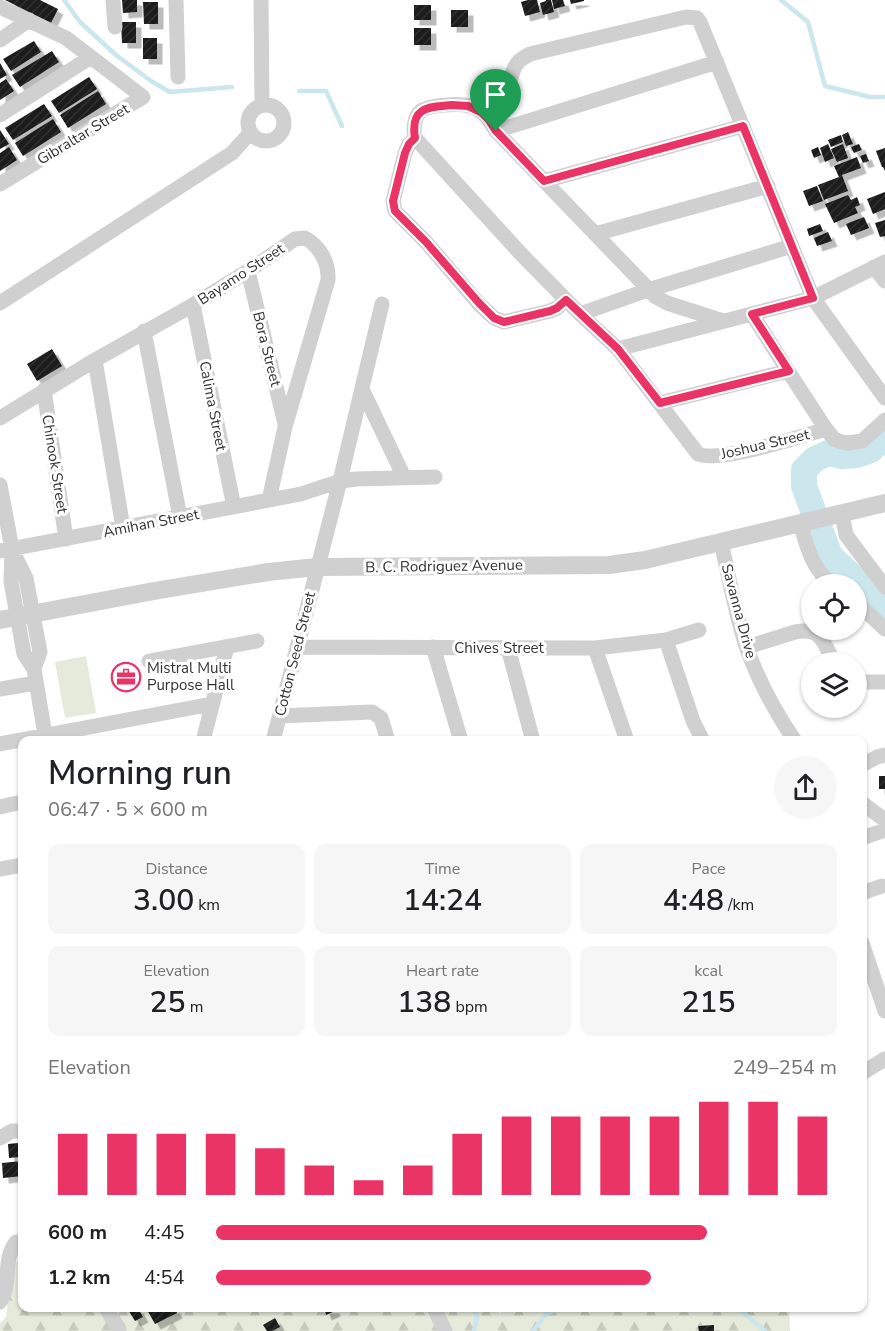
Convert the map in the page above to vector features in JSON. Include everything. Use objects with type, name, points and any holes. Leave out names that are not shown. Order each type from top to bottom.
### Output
[{"type":"street","points":[[113,0],[116,27]]},
{"type":"street","points":[[176,0],[178,77]]},
{"type":"street","points":[[261,0],[262,105]]},
{"type":"street","name":"Gibraltar Street","points":[[0,7],[66,38],[143,97],[0,184]]},
{"type":"street","points":[[496,131],[517,62],[530,54],[686,17],[697,18],[813,298],[885,398]]},
{"type":"street","points":[[0,40],[28,20]]},
{"type":"street","points":[[0,116],[91,57]]},
{"type":"street","points":[[496,131],[717,62]]},
{"type":"street","points":[[262,105],[274,106],[283,115],[282,133],[272,140],[255,138],[250,133],[249,116],[252,111],[262,105]]},
{"type":"street","points":[[723,321],[667,303],[656,297],[496,131],[481,112],[468,106],[452,105],[422,110],[416,118],[415,138],[522,255],[618,349],[660,403],[789,371]]},
{"type":"street","points":[[544,181],[743,126]]},
{"type":"street","points":[[1,301],[232,153],[250,133]]},
{"type":"street","points":[[415,138],[405,153],[393,201],[395,211],[426,242],[479,303],[494,318],[504,322],[550,311],[566,300]]},
{"type":"street","points":[[595,234],[768,186]]},
{"type":"street","name":"Bayamo Street","points":[[0,418],[94,360],[248,272],[295,239],[305,237],[318,248],[326,264],[328,280],[285,427],[268,500]]},
{"type":"street","points":[[580,314],[648,290],[792,246]]},
{"type":"street","points":[[618,349],[813,298],[879,264],[885,281]]},
{"type":"street","name":"Bora Street","points":[[248,272],[285,427]]},
{"type":"street","name":"Cotton Seed Street","points":[[274,736],[340,481],[382,304]]},
{"type":"street","name":"Calima Street","points":[[193,305],[234,507]]},
{"type":"street","points":[[752,314],[834,439],[854,443],[862,441],[885,420]]},
{"type":"street","points":[[144,331],[180,517]]},
{"type":"street","points":[[94,360],[123,528]]},
{"type":"street","points":[[362,389],[404,477]]},
{"type":"street","name":"Chinook Street","points":[[44,390],[66,538]]},
{"type":"street","name":"Joshua Street","points":[[660,403],[698,454],[703,456],[776,444],[826,429]]},
{"type":"street","name":"Amihan Street","points":[[6,550],[301,494],[340,481],[375,477],[435,477]]},
{"type":"street","points":[[0,485],[6,550],[26,578],[17,617],[40,652],[35,676],[45,735]]},
{"type":"street","name":"B. C. Rodriguez Avenue","points":[[17,617],[154,591],[268,572],[317,567],[609,565],[645,560],[885,503]]},
{"type":"street","points":[[841,513],[846,535],[885,587]]},
{"type":"street","points":[[802,522],[808,551],[821,574]]},
{"type":"street","name":"Savanna Drive","points":[[721,542],[747,648],[766,693],[792,736]]},
{"type":"street","points":[[867,612],[885,629]]},
{"type":"street","name":"Chives Street","points":[[297,647],[595,648],[666,640],[699,630]]},
{"type":"street","points":[[747,648],[803,630],[818,634],[828,652]]},
{"type":"street","points":[[666,640],[693,721],[700,736]]},
{"type":"street","points":[[149,661],[258,641]]},
{"type":"street","points":[[204,736],[227,647]]},
{"type":"street","points":[[433,648],[459,736]]},
{"type":"street","points":[[508,648],[532,736]]},
{"type":"street","points":[[595,648],[625,736]]},
{"type":"street","points":[[0,689],[35,676]]},
{"type":"street","points":[[867,682],[885,682]]},
{"type":"street","points":[[40,736],[212,704]]},
{"type":"street","points":[[280,716],[372,712],[381,718],[386,736]]},
{"type":"street","points":[[0,744],[18,740]]},
{"type":"street","points":[[867,762],[885,755]]},
{"type":"street","points":[[0,807],[18,803]]},
{"type":"street","points":[[867,807],[885,820]]},
{"type":"street","points":[[867,836],[885,830]]},
{"type":"street","points":[[0,869],[18,866]]},
{"type":"street","points":[[867,891],[882,886]]},
{"type":"street","points":[[867,958],[885,1011]]},
{"type":"street","points":[[867,1070],[885,1059]]},
{"type":"street","points":[[0,1138],[12,1131],[18,1131]]},
{"type":"street","points":[[0,1302],[4,1296],[8,1258],[12,1248],[18,1242]]},
{"type":"street","points":[[108,1312],[119,1329]]},
{"type":"street","points":[[436,1312],[445,1331]]},
{"type":"green space","points":[[86,656],[96,713],[65,718],[55,662]]},
{"type":"green space","points":[[18,1259],[18,1312],[498,1312],[500,1314],[501,1312],[789,1312],[790,1331],[0,1331],[0,1323],[6,1317],[12,1269]]},
{"type":"building","points":[[5,0],[40,0],[58,9],[51,23]]},
{"type":"building","points":[[122,0],[137,0],[137,12],[123,13]]},
{"type":"building","points":[[537,0],[540,12],[525,16],[521,2]]},
{"type":"building","points":[[551,0],[554,12],[543,15],[540,3]]},
{"type":"building","points":[[552,0],[563,0],[565,6],[554,9]]},
{"type":"building","points":[[570,0],[584,0],[584,1],[571,4]]},
{"type":"building","points":[[143,2],[158,2],[158,24],[144,24]]},
{"type":"building","points":[[414,5],[431,5],[431,20],[414,20]]},
{"type":"building","points":[[451,10],[468,10],[468,27],[451,27]]},
{"type":"building","points":[[121,22],[136,22],[136,43],[122,43]]},
{"type":"building","points":[[414,28],[431,28],[431,45],[414,45]]},
{"type":"building","points":[[143,38],[157,38],[157,59],[143,59]]},
{"type":"building","points":[[34,41],[41,52],[11,71],[3,59]]},
{"type":"building","points":[[52,51],[59,62],[20,87],[12,75]]},
{"type":"building","points":[[0,63],[7,75],[0,79]]},
{"type":"building","points":[[89,77],[97,89],[59,113],[51,101]]},
{"type":"building","points":[[6,79],[14,91],[0,100],[0,83]]},
{"type":"building","points":[[98,91],[106,104],[68,128],[60,115]]},
{"type":"building","points":[[44,104],[52,116],[13,140],[5,128]]},
{"type":"building","points":[[53,119],[61,132],[23,156],[15,143]]},
{"type":"building","points":[[0,130],[9,144],[0,149]]},
{"type":"building","points":[[848,132],[853,144],[846,146],[842,135]]},
{"type":"building","points":[[841,135],[843,142],[831,147],[828,140]]},
{"type":"building","points":[[828,144],[834,158],[825,162],[820,148]]},
{"type":"building","points":[[843,144],[848,158],[837,162],[831,149]]},
{"type":"building","points":[[859,144],[862,150],[854,153],[851,147]]},
{"type":"building","points":[[9,147],[17,160],[0,171],[0,153]]},
{"type":"building","points":[[818,147],[821,155],[814,158],[811,150]]},
{"type":"building","points":[[885,148],[885,171],[876,151]]},
{"type":"building","points":[[866,154],[869,161],[863,163],[860,156]]},
{"type":"building","points":[[857,157],[861,168],[842,175],[848,191],[824,200],[818,185],[839,177],[834,166]]},
{"type":"building","points":[[817,186],[823,201],[809,206],[803,191]]},
{"type":"building","points":[[885,192],[885,209],[873,214],[867,199]]},
{"type":"building","points":[[848,195],[851,200],[857,197],[860,205],[855,207],[858,213],[834,223],[825,204]]},
{"type":"building","points":[[864,217],[869,228],[851,235],[846,224]]},
{"type":"building","points":[[885,220],[885,236],[880,237],[875,223]]},
{"type":"building","points":[[820,224],[823,231],[809,236],[807,229]]},
{"type":"building","points":[[828,232],[832,241],[817,246],[814,238]]},
{"type":"building","points":[[52,349],[62,366],[37,381],[27,364]]},
{"type":"building","points":[[126,668],[133,677],[125,683],[118,673]]},
{"type":"building","points":[[879,776],[885,776],[885,789],[879,789]]},
{"type":"building","points":[[18,1143],[18,1157],[9,1158],[8,1144]]},
{"type":"building","points":[[18,1161],[18,1176],[3,1178],[2,1163]]},
{"type":"building","points":[[129,1312],[140,1312],[143,1317],[135,1321]]},
{"type":"building","points":[[148,1312],[177,1312],[177,1313],[155,1324]]},
{"type":"building","points":[[275,1318],[280,1327],[267,1331],[263,1325]]},
{"type":"building","points":[[714,1325],[714,1331],[699,1331],[698,1326]]},
{"type":"waterway","points":[[64,0],[80,22],[116,55],[170,92],[232,87]]},
{"type":"waterway","points":[[781,0],[808,22],[825,86],[870,97],[885,97]]},
{"type":"waterway","points":[[299,91],[326,91],[342,126]]},
{"type":"waterway","points":[[885,436],[871,450],[857,455],[842,456],[828,453],[815,459],[804,470],[804,486],[830,556],[885,607]]},
{"type":"waterway","points":[[474,1331],[477,1317],[475,1312]]},
{"type":"waterway","points":[[533,1331],[546,1314],[551,1312]]},
{"type":"waterway","points":[[743,1312],[765,1331]]},
{"type":"place","name":"Mistral Multi Purpose Hall","points":[[126,677]]},
{"type":"route","points":[[452,105],[468,106],[481,112],[496,131],[544,181],[743,126],[813,298],[752,314],[789,371],[660,403],[618,349],[566,300],[557,308],[526,318],[504,322],[494,318],[395,211],[393,201],[405,153],[415,138],[416,118],[422,110],[452,105]]}]
